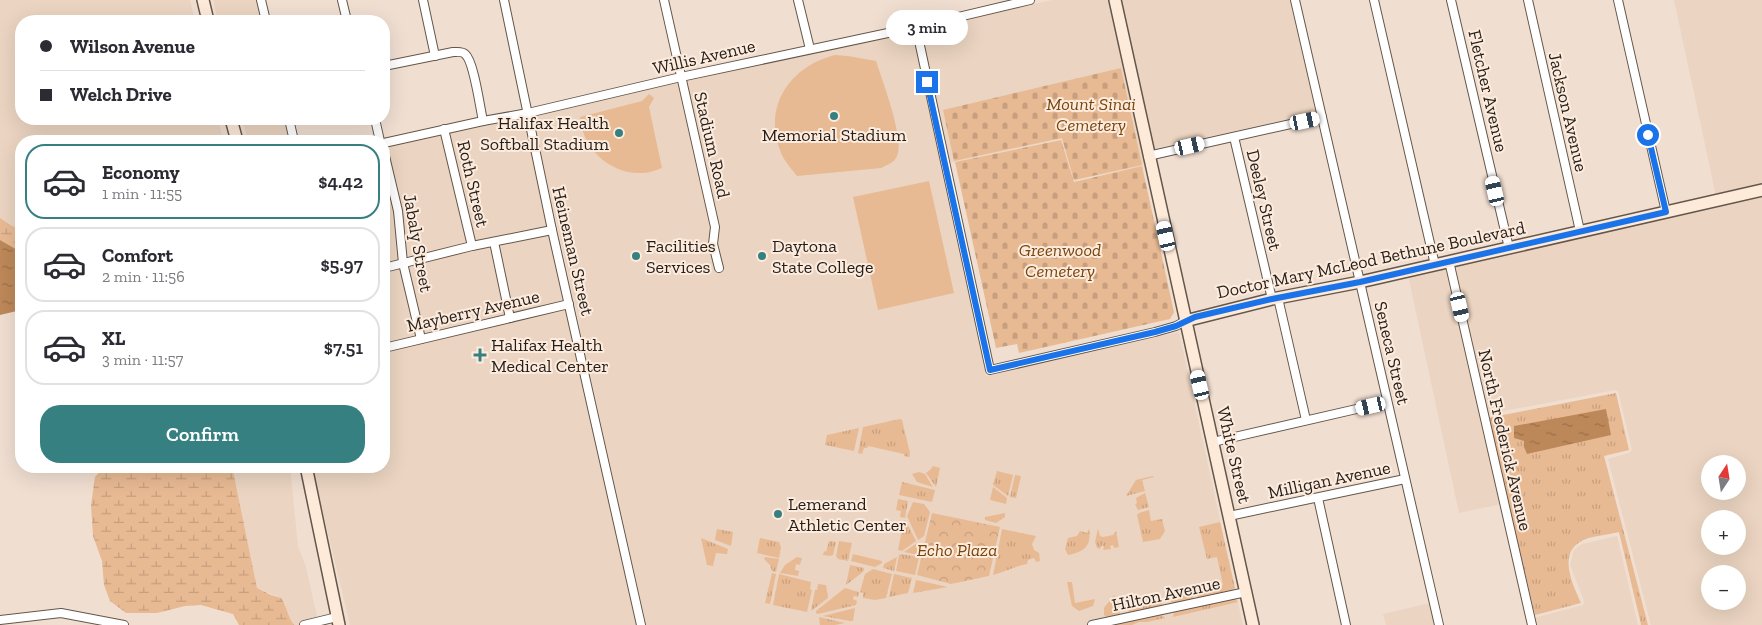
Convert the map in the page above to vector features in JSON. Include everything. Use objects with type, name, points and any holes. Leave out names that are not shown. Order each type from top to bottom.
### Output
[{"type":"street","points":[[203,0],[207,15]]},
{"type":"street","points":[[261,0],[265,15]]},
{"type":"street","points":[[342,0],[346,15]]},
{"type":"street","points":[[422,0],[435,56]]},
{"type":"street","name":"Heineman Street","points":[[504,0],[552,230],[641,625]]},
{"type":"street","name":"Stadium Road","points":[[664,0],[715,227],[713,244],[719,268]]},
{"type":"street","points":[[798,0],[810,49]]},
{"type":"street","name":"Willis Avenue","points":[[390,142],[528,113],[681,77],[916,27],[1030,0]]},
{"type":"street","name":"White Street","points":[[1114,0],[1253,625]]},
{"type":"street","name":"Seneca Street","points":[[1295,0],[1439,625]]},
{"type":"street","points":[[1374,0],[1435,265]]},
{"type":"street","name":"Fletcher Avenue","points":[[1451,0],[1508,248]]},
{"type":"street","name":"Jackson Avenue","points":[[1528,0],[1580,231]]},
{"type":"street","points":[[1618,0],[1666,212]]},
{"type":"street","name":"Doctor Mary McLeod Bethune Boulevard","points":[[916,27],[990,370],[1155,332],[1176,326],[1185,320],[1275,298],[1360,282],[1762,190]]},
{"type":"street","points":[[390,65],[460,52],[465,54],[470,60],[483,121]]},
{"type":"street","points":[[1148,156],[1322,118]]},
{"type":"street","name":"Roth Street","points":[[444,130],[472,246]]},
{"type":"street","name":"Deeley Street","points":[[1234,137],[1306,420]]},
{"type":"street","name":"Jabaly Street","points":[[390,177],[398,211],[403,263],[421,339]]},
{"type":"street","points":[[390,266],[472,246],[552,230]]},
{"type":"street","name":"Roth Street","points":[[494,242],[510,318]]},
{"type":"street","name":"North Frederick Avenue","points":[[1450,261],[1532,625]]},
{"type":"street","name":"Mayberry Avenue","points":[[390,347],[569,304]]},
{"type":"street","points":[[1213,442],[1387,402]]},
{"type":"street","points":[[304,625],[338,621],[307,473]]},
{"type":"street","name":"Milligan Avenue","points":[[1230,516],[1405,479]]},
{"type":"street","points":[[1318,498],[1346,625]]},
{"type":"street","name":"Hilton Avenue","points":[[1092,625],[1246,592]]},
{"type":"street","points":[[0,620],[62,613],[124,625]]},
{"type":"shaded area","points":[[0,0],[190,0],[194,15],[15,15],[15,125],[219,125],[222,135],[15,135],[15,227],[0,218]]},
{"type":"shaded area","points":[[213,0],[257,0],[261,15],[217,15]]},
{"type":"shaded area","name":"Daytona State College","points":[[1052,0],[1291,0],[1317,113],[1158,148],[1142,166],[1074,181],[1061,139],[940,165],[986,376],[1179,332],[1243,625],[646,625],[534,122],[536,117],[542,112]]},
{"type":"shaded area","points":[[1674,0],[1762,0],[1762,186],[1716,196]]},
{"type":"shaded area","name":"Halifax Health Medical Center","points":[[518,118],[525,123],[636,625],[350,625],[314,473],[390,473],[390,146]]},
{"type":"shaded area","points":[[244,125],[286,125],[289,135],[246,135]]},
{"type":"shaded area","points":[[1762,194],[1762,625],[1651,625],[1608,459],[1629,453],[1632,450],[1618,391],[1615,390],[1488,414],[1454,264]]},
{"type":"shaded area","points":[[1447,266],[1501,504],[1459,513],[1408,275]]},
{"type":"shaded area","points":[[233,473],[291,473],[298,546],[306,567],[319,625],[294,625],[288,616],[285,604],[281,598],[257,588]]},
{"type":"shaded area","points":[[1617,536],[1638,625],[1535,625],[1534,618],[1583,605],[1584,601],[1570,565],[1574,550],[1582,544]]},
{"type":"shaded area","points":[[1430,603],[1435,625],[1386,625],[1383,614]]},
{"type":"green space","name":"Memorial Stadium","points":[[835,55],[876,61],[898,137],[899,148],[897,156],[892,162],[881,168],[797,176],[787,164],[780,150],[775,118],[778,103],[794,78],[805,68],[819,60]]},
{"type":"green space","name":"Mount Sinai Cemetery","points":[[1121,68],[1142,165],[1074,180],[1062,138],[954,161],[943,110]]},
{"type":"green space","name":"Halifax Health Softball Stadium","points":[[649,94],[654,98],[649,107],[662,168],[643,173],[631,172],[609,164],[592,149],[586,139],[580,117],[642,101]]},
{"type":"green space","name":"Greenwood Cemetery","points":[[1061,140],[1074,182],[1142,166],[1174,312],[1170,319],[1019,353],[1017,344],[996,348],[955,162]]},
{"type":"green space","points":[[929,181],[954,293],[878,310],[853,197]]},
{"type":"green space","points":[[0,218],[15,227],[15,249],[0,240]]},
{"type":"green space","points":[[1616,393],[1629,450],[1604,456],[1648,625],[1641,625],[1619,532],[1588,538],[1573,548],[1570,554],[1569,571],[1581,603],[1535,615],[1488,418]]},
{"type":"green space","points":[[902,420],[910,453],[909,457],[904,456],[904,454],[868,446],[864,448],[862,454],[858,453],[863,427]]},
{"type":"green space","points":[[859,428],[854,451],[825,445],[827,435]]},
{"type":"green space","points":[[933,466],[940,468],[936,487],[926,473]]},
{"type":"green space","points":[[997,471],[1013,475],[1008,496],[993,485]]},
{"type":"green space","points":[[919,472],[925,474],[933,487],[917,482],[912,474]]},
{"type":"green space","points":[[99,473],[233,473],[257,588],[281,598],[294,625],[239,625],[233,614],[201,605],[185,606],[157,613],[126,613],[110,601],[104,585],[102,561],[93,536],[91,505],[95,477]]},
{"type":"green space","points":[[1015,475],[1021,476],[1016,498],[1010,497]]},
{"type":"green space","points":[[1153,476],[1142,480],[1145,491],[1126,496],[1136,480]]},
{"type":"green space","points":[[902,482],[935,490],[932,502],[899,495]]},
{"type":"green space","points":[[993,487],[1007,498],[1006,504],[990,500]]},
{"type":"green space","points":[[1145,493],[1149,507],[1138,510],[1135,504],[1137,503],[1136,498]]},
{"type":"green space","points":[[898,499],[908,501],[905,518],[900,517],[901,511],[896,510]]},
{"type":"green space","points":[[913,502],[924,504],[930,512],[924,536],[918,540],[907,516]]},
{"type":"green space","points":[[1149,510],[1151,521],[1162,519],[1165,531],[1160,539],[1143,542],[1137,515]]},
{"type":"green space","name":"Echo Plaza","points":[[932,513],[1000,527],[989,576],[951,584],[917,575]]},
{"type":"green space","points":[[1005,513],[1005,517],[996,523],[985,520],[985,517]]},
{"type":"green space","points":[[904,520],[916,541],[902,551],[898,550]]},
{"type":"green space","points":[[1220,522],[1235,588],[1230,592],[1198,599],[1196,591],[1223,585],[1217,557],[1207,559],[1199,527]]},
{"type":"green space","points":[[717,529],[733,532],[731,546],[715,540]]},
{"type":"green space","points":[[1002,529],[1036,536],[1032,544],[1034,550],[1039,553],[1040,561],[1036,562],[1034,558],[1028,560],[1027,564],[993,575]]},
{"type":"green space","points":[[1089,529],[1089,540],[1085,548],[1068,555],[1065,549],[1068,538],[1077,536],[1080,531],[1087,533]]},
{"type":"green space","points":[[1098,529],[1100,536],[1103,537],[1113,535],[1116,531],[1119,547],[1114,548],[1113,545],[1110,546],[1111,549],[1103,550],[1104,547],[1102,545],[1100,549],[1097,548],[1095,542]]},
{"type":"green space","points":[[701,538],[728,549],[727,554],[716,553],[713,566],[707,565]]},
{"type":"green space","points":[[760,538],[779,542],[781,547],[779,558],[757,553]]},
{"type":"green space","points":[[829,541],[836,542],[833,555],[823,555],[824,551],[826,552]]},
{"type":"green space","points":[[839,541],[852,543],[848,561],[838,559],[836,556]]},
{"type":"green space","points":[[917,543],[921,550],[919,555],[904,552]]},
{"type":"green space","points":[[853,554],[882,561],[882,563],[875,567],[851,561]]},
{"type":"green space","points":[[899,555],[919,557],[915,575],[896,571]]},
{"type":"green space","points":[[765,557],[779,559],[776,572],[772,571],[770,565],[764,559]]},
{"type":"green space","points":[[797,557],[802,558],[800,565],[796,564],[795,570],[799,571],[798,576],[780,573],[785,565]]},
{"type":"green space","points":[[897,557],[894,571],[883,568],[884,564]]},
{"type":"green space","points":[[850,565],[864,568],[863,572],[846,585]]},
{"type":"green space","points":[[873,569],[892,574],[886,598],[875,600],[863,598],[863,593],[860,592],[865,574]]},
{"type":"green space","points":[[772,573],[776,574],[770,604],[765,603]]},
{"type":"green space","points":[[779,574],[811,582],[810,589],[812,590],[807,612],[773,605]]},
{"type":"green space","points":[[894,574],[912,578],[908,593],[889,597]]},
{"type":"green space","points":[[916,580],[948,587],[913,593]]},
{"type":"green space","points":[[1067,582],[1072,582],[1075,603],[1095,599],[1093,606],[1079,611],[1072,606]]},
{"type":"green space","points":[[818,584],[826,585],[828,598],[811,611],[815,590],[817,590]]},
{"type":"green space","points":[[845,588],[859,592],[858,597],[854,596],[853,599],[857,601],[856,605],[816,613],[816,611]]},
{"type":"green space","points":[[1192,592],[1194,600],[1175,604],[1171,602],[1172,596]]},
{"type":"green space","points":[[1114,595],[1117,598],[1120,613],[1119,615],[1107,617],[1104,615],[1104,608]]},
{"type":"green space","points":[[1157,599],[1162,601],[1160,608],[1129,612],[1128,608],[1131,605]]},
{"type":"green space","points":[[1235,599],[1238,602],[1173,617],[1174,612]]},
{"type":"green space","points":[[855,608],[853,621],[823,616]]},
{"type":"green space","points":[[1162,615],[1165,618],[1132,625],[1107,625]]},
{"type":"green space","points":[[819,617],[845,623],[820,625]]},
{"type":"water","points":[[0,240],[15,249],[15,311],[0,315]]},
{"type":"water","points":[[1606,409],[1611,435],[1527,454],[1524,441],[1514,438],[1514,426]]},
{"type":"place","name":"Memorial Stadium","points":[[834,116]]},
{"type":"place","name":"Halifax Health Softball Stadium","points":[[619,133]]},
{"type":"place","name":"Facilities Services","points":[[636,256]]},
{"type":"place","name":"Daytona State College","points":[[762,256]]},
{"type":"place","name":"Halifax Health Medical Center","points":[[480,355]]},
{"type":"place","name":"Lemerand Athletic Center","points":[[778,514]]},
{"type":"route","points":[[927,82],[990,370],[1155,332],[1176,326],[1185,320],[1195,317],[1272,299],[1360,282],[1666,212],[1648,135]]}]
